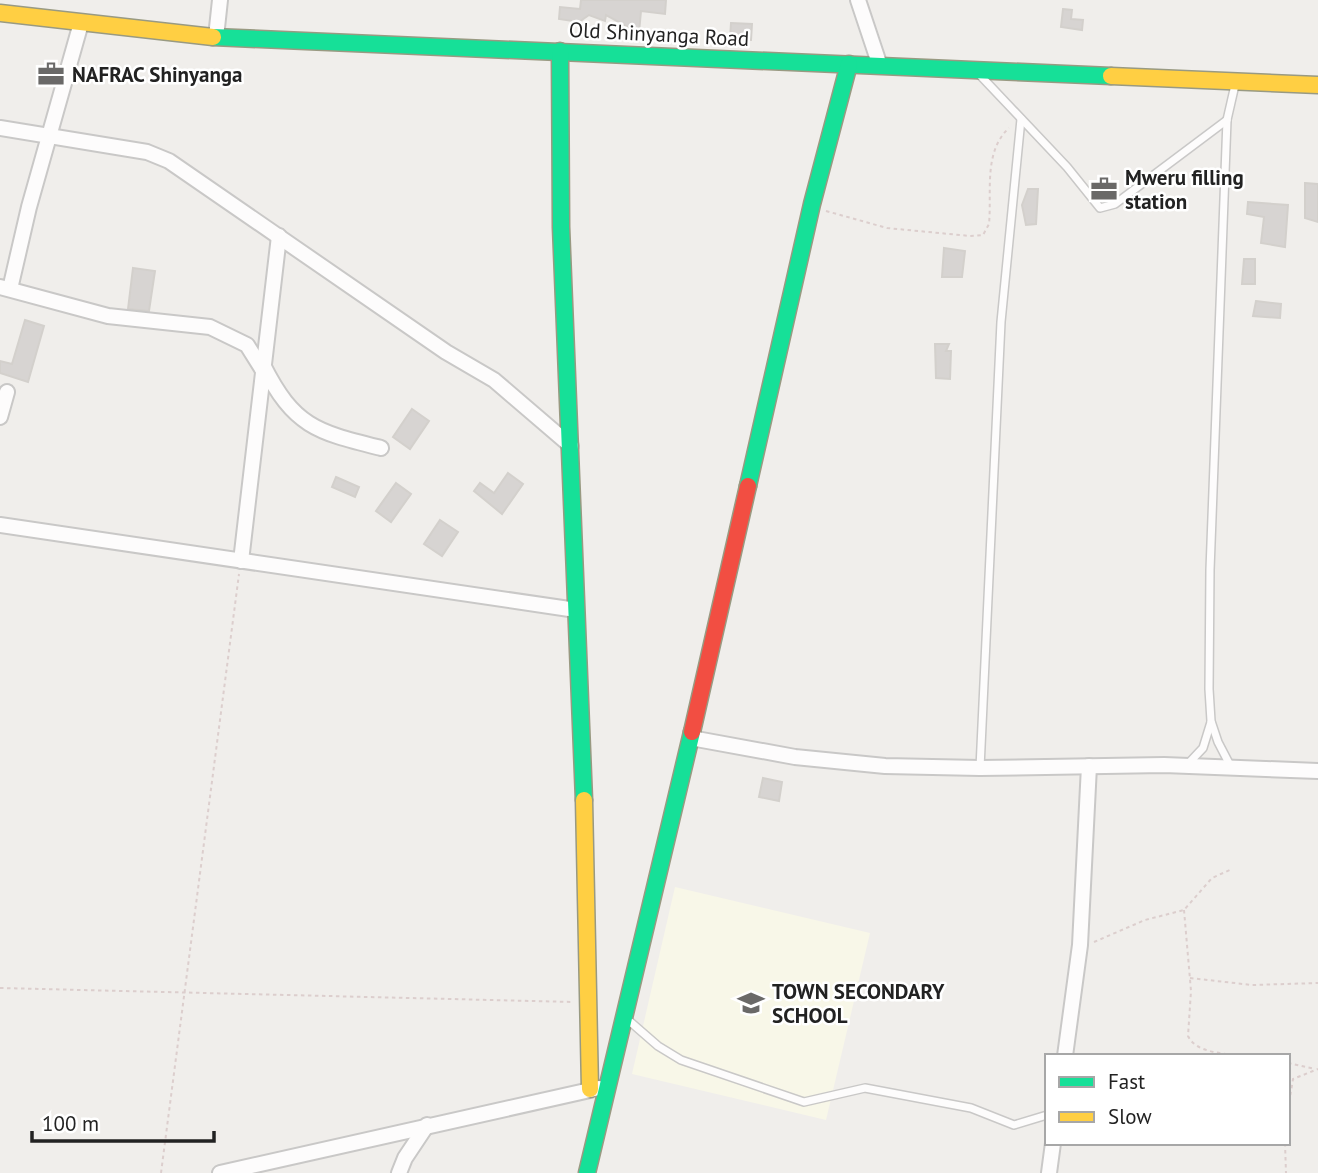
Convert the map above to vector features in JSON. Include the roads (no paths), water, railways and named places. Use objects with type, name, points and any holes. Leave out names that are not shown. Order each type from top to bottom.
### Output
[{"type":"street","points":[[216,37],[220,0]]},
{"type":"street","points":[[858,0],[880,66]]},
{"type":"street","name":"Old Shinyanga Road","points":[[0,13],[216,37],[1318,85]]},
{"type":"street","points":[[81,23],[5,288],[108,316],[210,327],[247,345],[282,401],[302,421],[326,432],[381,448]]},
{"type":"street","points":[[560,51],[561,227],[582,722],[583,897],[590,1089]]},
{"type":"street","points":[[587,1173],[691,738],[812,204],[849,64]]},
{"type":"street","points":[[0,128],[157,155],[200,179],[446,352],[494,380],[571,446]]},
{"type":"street","points":[[241,561],[279,236]]},
{"type":"street","points":[[0,417],[7,392]]},
{"type":"street","points":[[0,525],[576,610]]},
{"type":"street","points":[[691,738],[831,762],[980,768],[1186,766],[1318,771]]},
{"type":"street","points":[[1065,1054],[1080,945],[1089,766]]},
{"type":"street","points":[[220,1173],[265,1167],[428,1125],[607,1087]]},
{"type":"street","points":[[399,1173],[405,1158],[428,1125]]},
{"type":"street","points":[[1049,1173],[1053,1145]]},
{"type":"lane","points":[[975,71],[1074,175],[1093,203],[1104,208],[1115,204],[1227,120]]},
{"type":"lane","points":[[1186,766],[1203,748],[1211,721],[1210,570],[1227,120],[1236,81]]},
{"type":"lane","points":[[980,768],[980,704],[1001,322],[1021,119]]},
{"type":"lane","points":[[1211,721],[1223,754],[1233,769]]},
{"type":"lane","points":[[624,1016],[658,1046],[681,1060],[804,1102],[865,1088],[971,1108],[1014,1125],[1045,1116]]},
{"type":"place","name":"NAFRAC Shinyanga","points":[[51,74]]},
{"type":"place","name":"Mweru filling station","points":[[1104,189]]},
{"type":"place","name":"TOWN SECONDARY SCHOOL","points":[[751,1003]]}]
